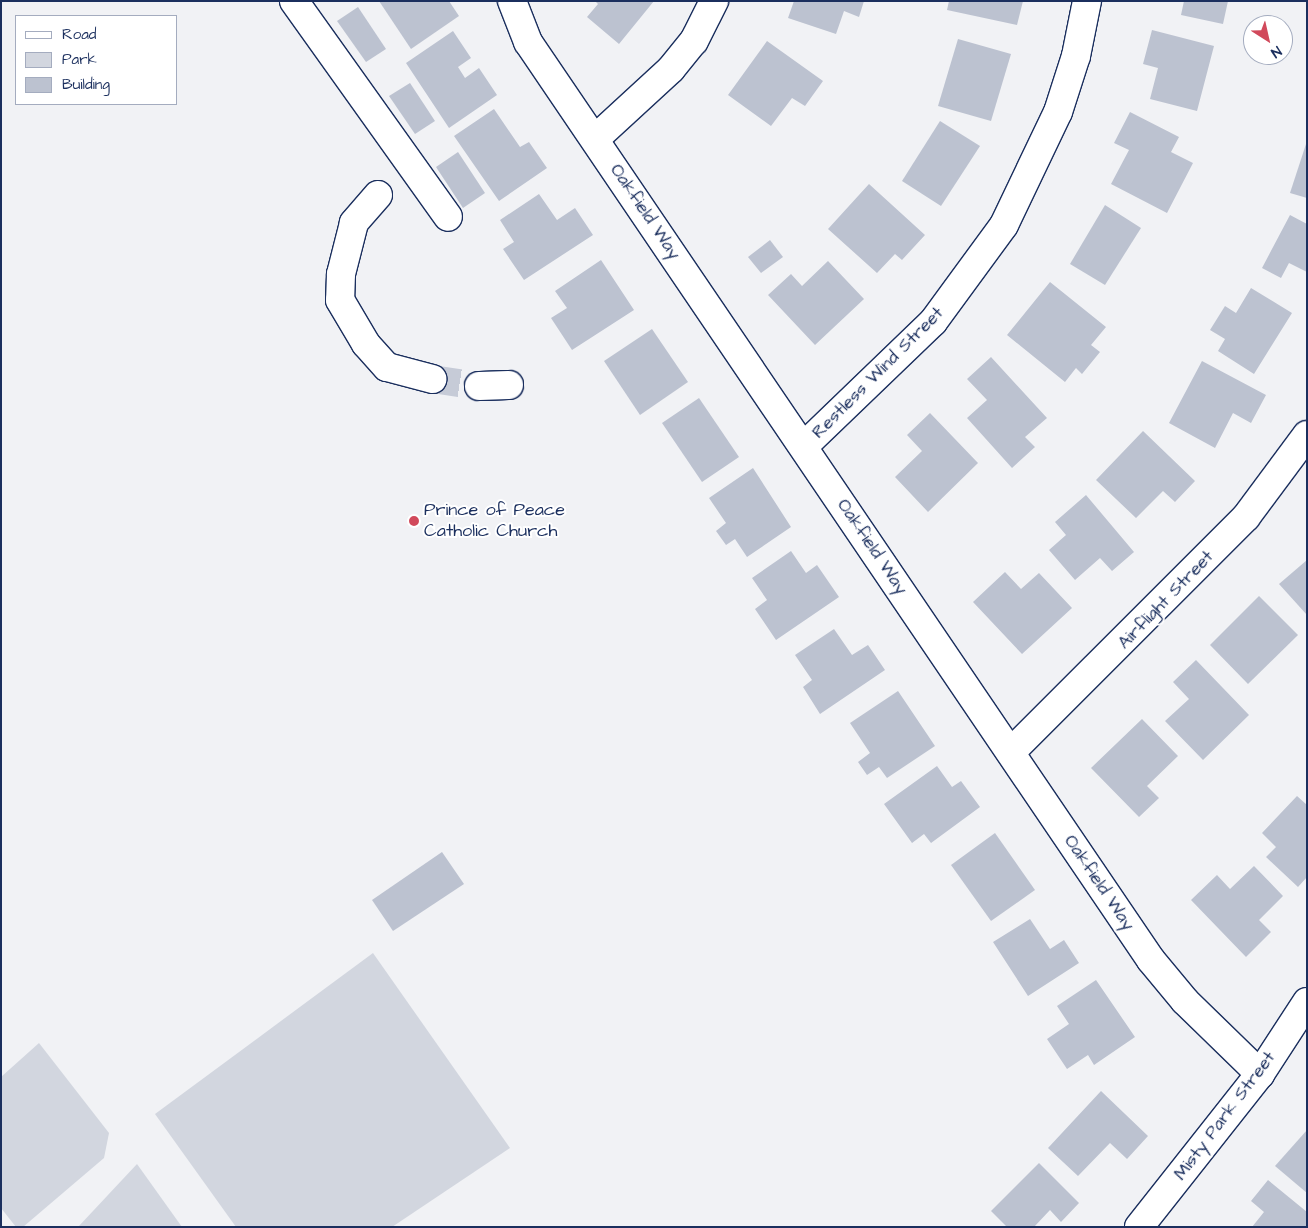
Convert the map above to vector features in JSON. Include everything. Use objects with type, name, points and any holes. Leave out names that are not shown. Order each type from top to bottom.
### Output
[{"type":"street","points":[[294,1],[448,217]]},
{"type":"street","name":"Oakfield Way","points":[[512,1],[528,42],[804,446],[1151,960],[1185,1001],[1260,1074]]},
{"type":"street","points":[[595,139],[671,69],[694,41],[714,1]]},
{"type":"street","name":"Restless Wind Street","points":[[804,446],[933,322],[1004,225],[1058,112],[1076,56],[1087,1]]},
{"type":"street","points":[[378,195],[354,223],[341,274],[340,300],[366,344],[387,367],[432,379]]},
{"type":"street","points":[[479,386],[509,385]]},
{"type":"street","name":"Airflight Street","points":[[1011,752],[1246,517],[1307,435]]},
{"type":"street","name":"Misty Park Street","points":[[1139,1227],[1260,1074],[1307,1002]]},
{"type":"green space","points":[[373,953],[510,1148],[392,1227],[236,1227],[155,1114]]},
{"type":"green space","points":[[39,1043],[109,1133],[104,1158],[23,1227],[16,1227],[1,1208],[1,1077]]},
{"type":"green space","points":[[137,1164],[182,1227],[78,1227]]},
{"type":"building","points":[[379,1],[449,1],[459,16],[411,49]]},
{"type":"building","points":[[595,1],[654,1],[619,44],[587,17],[598,4]]},
{"type":"building","points":[[794,1],[864,1],[859,17],[844,11],[836,34],[788,18]]},
{"type":"building","points":[[949,1],[1023,1],[1017,25],[947,10]]},
{"type":"building","points":[[1184,1],[1228,1],[1223,24],[1181,15]]},
{"type":"building","points":[[358,7],[386,49],[366,62],[337,21]]},
{"type":"building","points":[[1152,30],[1214,46],[1197,111],[1150,99],[1158,68],[1143,64]]},
{"type":"building","points":[[453,31],[471,58],[458,67],[465,78],[479,68],[497,95],[449,128],[406,63]]},
{"type":"building","points":[[958,39],[1011,54],[991,121],[938,106]]},
{"type":"building","points":[[767,41],[823,81],[805,106],[792,98],[771,126],[728,95]]},
{"type":"building","points":[[410,83],[435,121],[415,134],[389,96]]},
{"type":"building","points":[[494,109],[520,147],[529,142],[547,168],[499,201],[454,136]]},
{"type":"building","points":[[1130,112],[1179,137],[1171,152],[1193,163],[1167,213],[1111,184],[1129,150],[1114,143]]},
{"type":"building","points":[[940,121],[980,146],[941,206],[902,181]]},
{"type":"building","points":[[1307,144],[1307,198],[1290,193]]},
{"type":"building","points":[[458,152],[485,193],[463,208],[436,167]]},
{"type":"building","points":[[869,184],[925,235],[902,260],[895,254],[877,273],[828,229]]},
{"type":"building","points":[[539,194],[557,220],[575,208],[593,235],[524,280],[503,249],[514,242],[500,220]]},
{"type":"building","points":[[1105,205],[1141,228],[1105,285],[1070,264]]},
{"type":"building","points":[[1290,215],[1307,224],[1307,272],[1289,263],[1281,278],[1262,268]]},
{"type":"building","points":[[770,240],[783,257],[761,273],[748,257]]},
{"type":"building","points":[[601,260],[634,310],[572,350],[551,318],[567,308],[555,291]]},
{"type":"building","points":[[828,261],[864,299],[815,345],[768,295],[791,274],[802,286]]},
{"type":"building","points":[[1050,282],[1106,327],[1091,345],[1100,352],[1082,374],[1076,368],[1065,382],[1007,335]]},
{"type":"building","points":[[1251,288],[1292,313],[1254,374],[1218,351],[1225,339],[1210,330],[1225,306],[1236,313]]},
{"type":"building","points":[[652,329],[688,382],[640,415],[604,361]]},
{"type":"building","points":[[991,357],[1047,418],[1025,437],[1035,447],[1012,468],[967,418],[987,400],[967,379]]},
{"type":"building","points":[[1202,361],[1266,395],[1251,423],[1233,413],[1215,448],[1169,423]]},
{"type":"building","points":[[699,398],[739,457],[702,482],[662,423]]},
{"type":"building","points":[[930,413],[978,463],[928,512],[895,477],[922,451],[907,435]]},
{"type":"building","points":[[1143,431],[1195,481],[1175,502],[1163,491],[1136,518],[1096,480]]},
{"type":"building","points":[[753,468],[791,527],[747,557],[735,539],[726,545],[716,531],[726,523],[709,498]]},
{"type":"building","points":[[1086,495],[1134,552],[1112,571],[1100,558],[1075,580],[1049,550],[1066,535],[1055,522]]},
{"type":"building","points":[[791,551],[806,573],[817,565],[839,597],[776,640],[755,609],[767,600],[752,578]]},
{"type":"building","points":[[1307,560],[1307,615],[1279,584]]},
{"type":"building","points":[[1005,572],[1021,589],[1039,573],[1072,608],[1022,654],[973,602]]},
{"type":"building","points":[[1259,596],[1298,635],[1248,684],[1210,645]]},
{"type":"building","points":[[834,629],[852,655],[868,645],[885,670],[820,714],[803,687],[812,680],[795,655]]},
{"type":"building","points":[[1196,660],[1249,715],[1203,760],[1165,721],[1189,699],[1173,682]]},
{"type":"building","points":[[898,691],[935,746],[887,778],[879,767],[867,775],[858,762],[870,753],[850,723]]},
{"type":"building","points":[[1142,719],[1178,756],[1147,786],[1159,798],[1139,817],[1091,768]]},
{"type":"building","points":[[937,766],[952,787],[961,781],[980,807],[931,843],[924,834],[912,843],[884,804]]},
{"type":"building","points":[[1297,796],[1307,805],[1307,877],[1298,887],[1266,857],[1276,847],[1262,833]]},
{"type":"building","points":[[995,833],[1035,890],[991,921],[951,865]]},
{"type":"building","points":[[442,852],[464,884],[393,931],[372,900]]},
{"type":"building","points":[[1254,866],[1283,896],[1259,920],[1271,932],[1246,957],[1191,900],[1217,875],[1230,889]]},
{"type":"building","points":[[1030,919],[1050,949],[1064,940],[1079,963],[1028,996],[993,942]]},
{"type":"building","points":[[1096,980],[1135,1037],[1094,1065],[1088,1055],[1067,1069],[1047,1039],[1069,1024],[1057,1006]]},
{"type":"building","points":[[1101,1091],[1148,1136],[1127,1159],[1110,1143],[1078,1176],[1048,1148]]},
{"type":"building","points":[[1307,1130],[1307,1193],[1275,1166]]},
{"type":"building","points":[[1039,1163],[1079,1203],[1061,1222],[1050,1210],[1034,1227],[1007,1227],[991,1211]]},
{"type":"building","points":[[1268,1180],[1307,1212],[1307,1227],[1252,1227],[1264,1212],[1251,1201]]},
{"type":"tunnel","points":[[432,379],[479,386]]},
{"type":"place","name":"Prince of Peace Catholic Church","points":[[414,521]]}]
